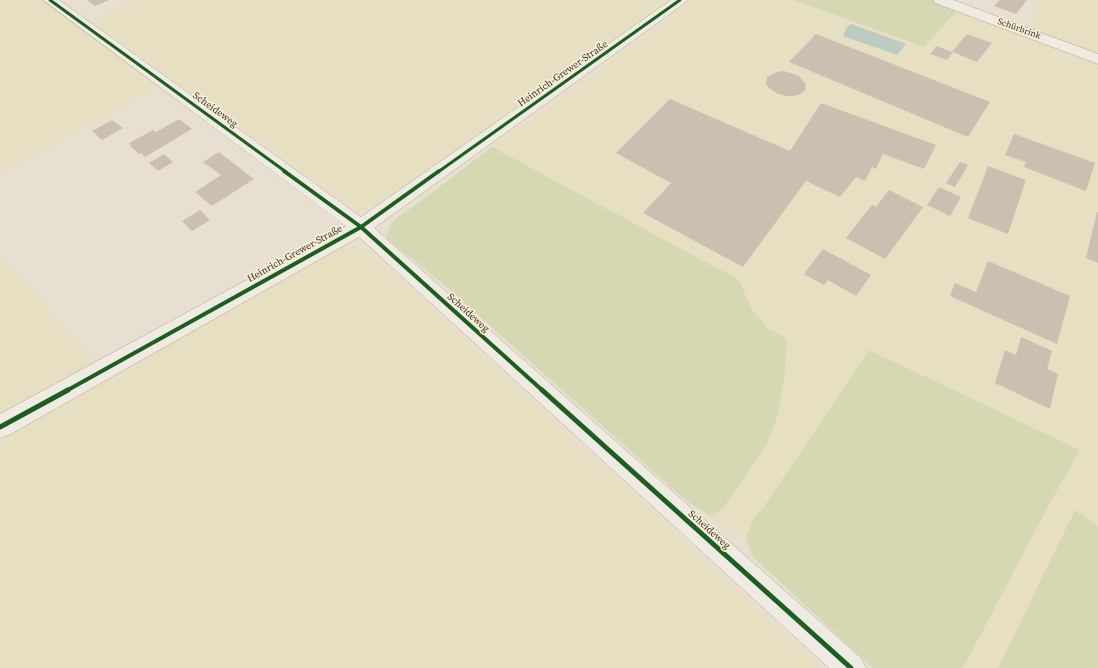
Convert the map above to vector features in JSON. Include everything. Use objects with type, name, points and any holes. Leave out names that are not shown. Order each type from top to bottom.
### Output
[{"type":"street","name":"Scheideweg","points":[[50,0],[361,227],[851,668]]},
{"type":"street","name":"Heinrich-Grewer-Straße","points":[[0,428],[361,227],[680,0]]},
{"type":"street","name":"Schürbrink","points":[[940,0],[1098,58]]},
{"type":"shaded area","points":[[44,0],[160,85],[0,173],[0,1]]},
{"type":"shaded area","points":[[138,0],[672,0],[395,196],[374,207],[358,212],[91,21]]},
{"type":"shaded area","points":[[692,0],[794,0],[924,47],[957,11],[1098,64],[1098,526],[1075,510],[998,668],[963,668],[1052,499],[1080,450],[764,507],[752,521],[746,540],[711,516],[725,506],[767,444],[778,414],[785,371],[787,339],[767,328],[751,308],[739,280],[492,147],[605,66]]},
{"type":"shaded area","points":[[1039,0],[1098,0],[1098,54],[1030,29]]},
{"type":"shaded area","points":[[851,24],[906,44],[897,55],[843,36],[846,28]]},
{"type":"shaded area","points":[[353,245],[377,257],[823,668],[0,668],[0,440],[336,249]]},
{"type":"shaded area","points":[[0,256],[102,369],[0,425]]},
{"type":"green space","points":[[794,0],[930,0],[957,11],[924,47]]},
{"type":"green space","points":[[492,147],[739,280],[751,308],[767,328],[787,339],[785,371],[778,414],[767,444],[725,506],[711,516],[695,507],[681,496],[442,283],[387,239],[389,228],[397,218]]},
{"type":"green space","points":[[869,350],[1080,450],[1052,499],[963,668],[873,668],[753,557],[746,540],[752,521],[764,507]]},
{"type":"green space","points":[[1075,510],[1098,526],[1098,668],[998,668]]},
{"type":"building","points":[[87,0],[109,0],[95,6]]},
{"type":"building","points":[[1000,0],[1027,0],[1016,14],[994,6]]},
{"type":"building","points":[[816,34],[990,102],[968,137],[789,62]]},
{"type":"building","points":[[967,34],[992,43],[977,62],[953,52],[947,60],[930,54],[937,46],[952,52]]},
{"type":"building","points":[[784,71],[799,76],[806,85],[805,90],[801,94],[786,96],[778,94],[766,84],[767,77],[777,72]]},
{"type":"building","points":[[670,99],[790,151],[821,103],[936,145],[924,169],[883,154],[876,169],[872,167],[865,181],[856,177],[840,197],[806,181],[743,267],[643,213],[671,183],[616,153]]},
{"type":"building","points":[[179,119],[192,129],[145,157],[130,146],[131,145],[129,143],[153,130],[156,132]]},
{"type":"building","points":[[112,120],[123,128],[102,140],[92,131]]},
{"type":"building","points":[[1014,134],[1095,163],[1086,191],[1024,167],[1026,162],[1005,155]]},
{"type":"building","points":[[219,152],[254,179],[212,206],[195,192],[221,175],[203,162]]},
{"type":"building","points":[[164,154],[173,162],[158,171],[149,163]]},
{"type":"building","points":[[960,162],[968,165],[955,187],[946,183]]},
{"type":"building","points":[[988,166],[1026,180],[1008,234],[968,218]]},
{"type":"building","points":[[939,187],[961,197],[950,216],[927,205]]},
{"type":"building","points":[[889,190],[923,207],[885,259],[846,238],[872,205],[876,207]]},
{"type":"building","points":[[200,210],[210,220],[192,231],[182,221]]},
{"type":"building","points":[[1098,212],[1098,263],[1086,258]]},
{"type":"building","points":[[823,249],[871,275],[856,296],[828,280],[824,285],[804,274]]},
{"type":"building","points":[[988,261],[1070,296],[1057,344],[950,296],[955,283],[976,292]]},
{"type":"building","points":[[1021,337],[1052,351],[1047,369],[1058,374],[1050,409],[995,383],[1005,350],[1016,355]]},
{"type":"cycle path","points":[[50,0],[361,227],[851,668]]},
{"type":"cycle path","points":[[0,427],[361,227],[680,0]]}]
